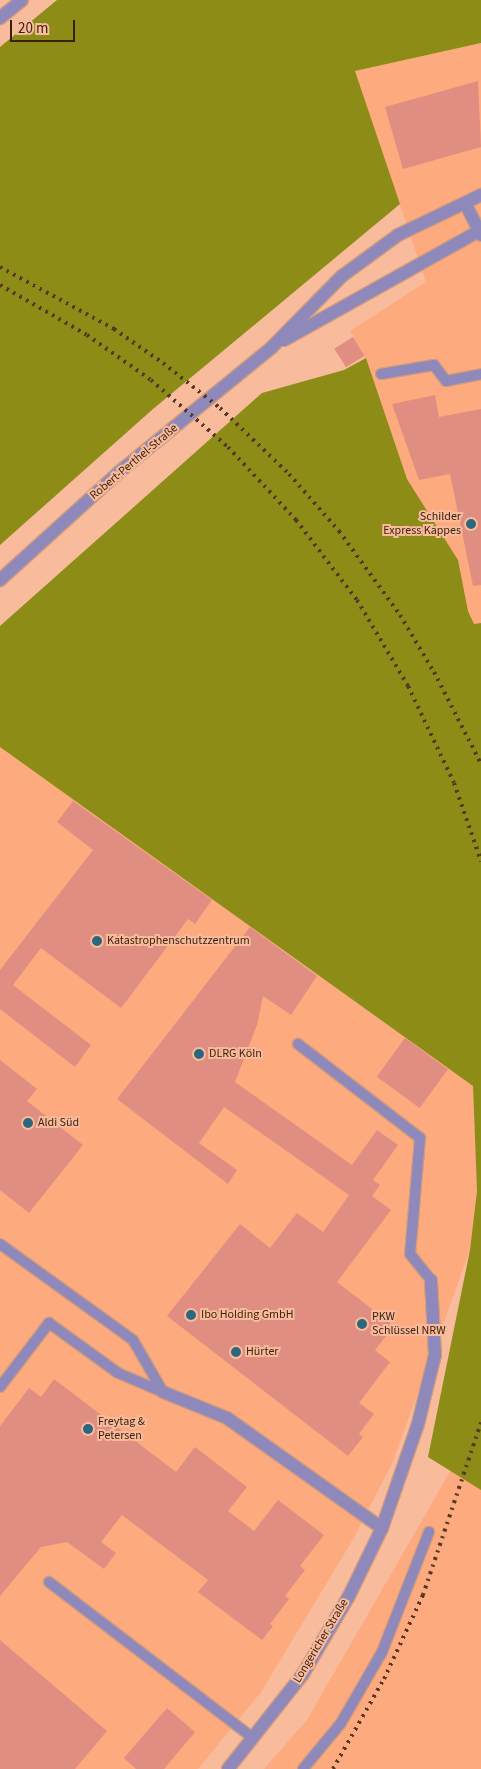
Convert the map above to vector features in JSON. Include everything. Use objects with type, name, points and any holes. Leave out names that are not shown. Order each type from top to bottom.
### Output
[{"type":"street","points":[[0,18],[22,0]]},
{"type":"street","name":"Robert-Perthel-Straße","points":[[0,580],[120,472],[271,348],[342,276],[398,235],[481,195]]},
{"type":"street","points":[[465,202],[481,232]]},
{"type":"street","name":"Robert-Perthel-Straße","points":[[271,348],[481,232]]},
{"type":"street","name":"Longericher Straße","points":[[228,1769],[303,1674],[349,1596],[382,1528],[418,1424],[435,1355],[431,1280]]},
{"type":"street","points":[[163,1392],[227,1418],[382,1528]]},
{"type":"lane","points":[[381,374],[434,365],[446,381],[481,374]]},
{"type":"lane","points":[[298,1044],[420,1138],[410,1254],[431,1280]]},
{"type":"lane","points":[[0,1244],[133,1340],[163,1392]]},
{"type":"lane","points":[[0,1387],[49,1323],[118,1373],[163,1392]]},
{"type":"lane","points":[[303,1769],[341,1723],[382,1652],[429,1532]]},
{"type":"lane","points":[[49,1582],[253,1738]]},
{"type":"shaded area","points":[[57,0],[481,0],[481,43],[355,71],[400,204],[153,409],[0,545],[0,47]]},
{"type":"shaded area","points":[[481,43],[481,623],[474,624],[468,611],[458,560],[407,479],[366,358],[350,331],[426,282],[355,71]]},
{"type":"shaded area","points":[[366,358],[407,479],[458,560],[468,611],[474,624],[481,623],[481,1490],[428,1457],[470,1250],[477,1191],[473,1086],[0,747],[0,626],[262,393],[344,370]]},
{"type":"shaded area","points":[[0,747],[473,1086],[477,1191],[470,1250],[392,1464],[352,1541],[261,1692],[198,1769],[0,1769]]},
{"type":"shaded area","points":[[451,1470],[481,1490],[481,1769],[264,1769],[307,1720]]},
{"type":"building","points":[[478,81],[481,147],[403,169],[385,107]]},
{"type":"building","points":[[353,337],[365,356],[346,367],[334,349]]},
{"type":"building","points":[[435,395],[439,417],[481,409],[481,585],[473,586],[450,474],[419,480],[392,404]]},
{"type":"building","points":[[73,801],[212,900],[195,924],[188,919],[121,1008],[41,948],[13,985],[91,1045],[75,1067],[0,1009],[0,970],[93,850],[57,822]]},
{"type":"building","points":[[250,927],[317,976],[291,1015],[263,996],[257,1025],[235,1082],[352,1165],[377,1130],[398,1145],[373,1180],[380,1185],[372,1196],[391,1210],[337,1282],[394,1326],[375,1350],[390,1362],[359,1403],[374,1414],[359,1434],[363,1437],[348,1456],[167,1316],[240,1224],[270,1248],[297,1213],[323,1232],[349,1195],[224,1107],[199,1143],[237,1170],[228,1184],[117,1099]]},
{"type":"building","points":[[405,1038],[448,1069],[420,1108],[377,1077]]},
{"type":"building","name":"Aldi Süd","points":[[0,1060],[37,1089],[27,1101],[83,1145],[29,1213],[0,1190]]},
{"type":"building","points":[[54,1379],[176,1472],[195,1447],[247,1487],[228,1511],[254,1531],[278,1500],[324,1535],[300,1566],[305,1570],[285,1596],[289,1599],[270,1624],[273,1626],[262,1640],[198,1592],[208,1580],[122,1515],[101,1542],[116,1553],[104,1569],[67,1542],[41,1547],[0,1596],[0,1426],[29,1388],[41,1397]]},
{"type":"building","points":[[0,1640],[107,1731],[75,1769],[0,1769]]},
{"type":"building","points":[[167,1708],[195,1732],[164,1769],[136,1769],[124,1758]]},
{"type":"railway","points":[[0,267],[114,329],[163,363],[220,408],[289,474],[339,531],[400,615],[434,672],[481,764]]},
{"type":"railway","points":[[0,285],[87,335],[151,380],[228,447],[296,520],[357,600],[408,686],[454,783],[481,861]]},
{"type":"railway","points":[[333,1769],[384,1679],[423,1595],[481,1423]]},
{"type":"place","name":"Schilder Express Kappes","points":[[471,524]]},
{"type":"place","name":"Katastrophenschutzzentrum","points":[[97,941]]},
{"type":"place","name":"DLRG Köln","points":[[199,1054]]},
{"type":"place","name":"Aldi Süd","points":[[28,1123]]},
{"type":"place","name":"Ibo Holding GmbH","points":[[191,1315]]},
{"type":"place","name":"PKW Schlüssel NRW","points":[[362,1324]]},
{"type":"place","name":"Hürter","points":[[236,1352]]},
{"type":"place","name":"Freytag & Petersen","points":[[88,1429]]}]
